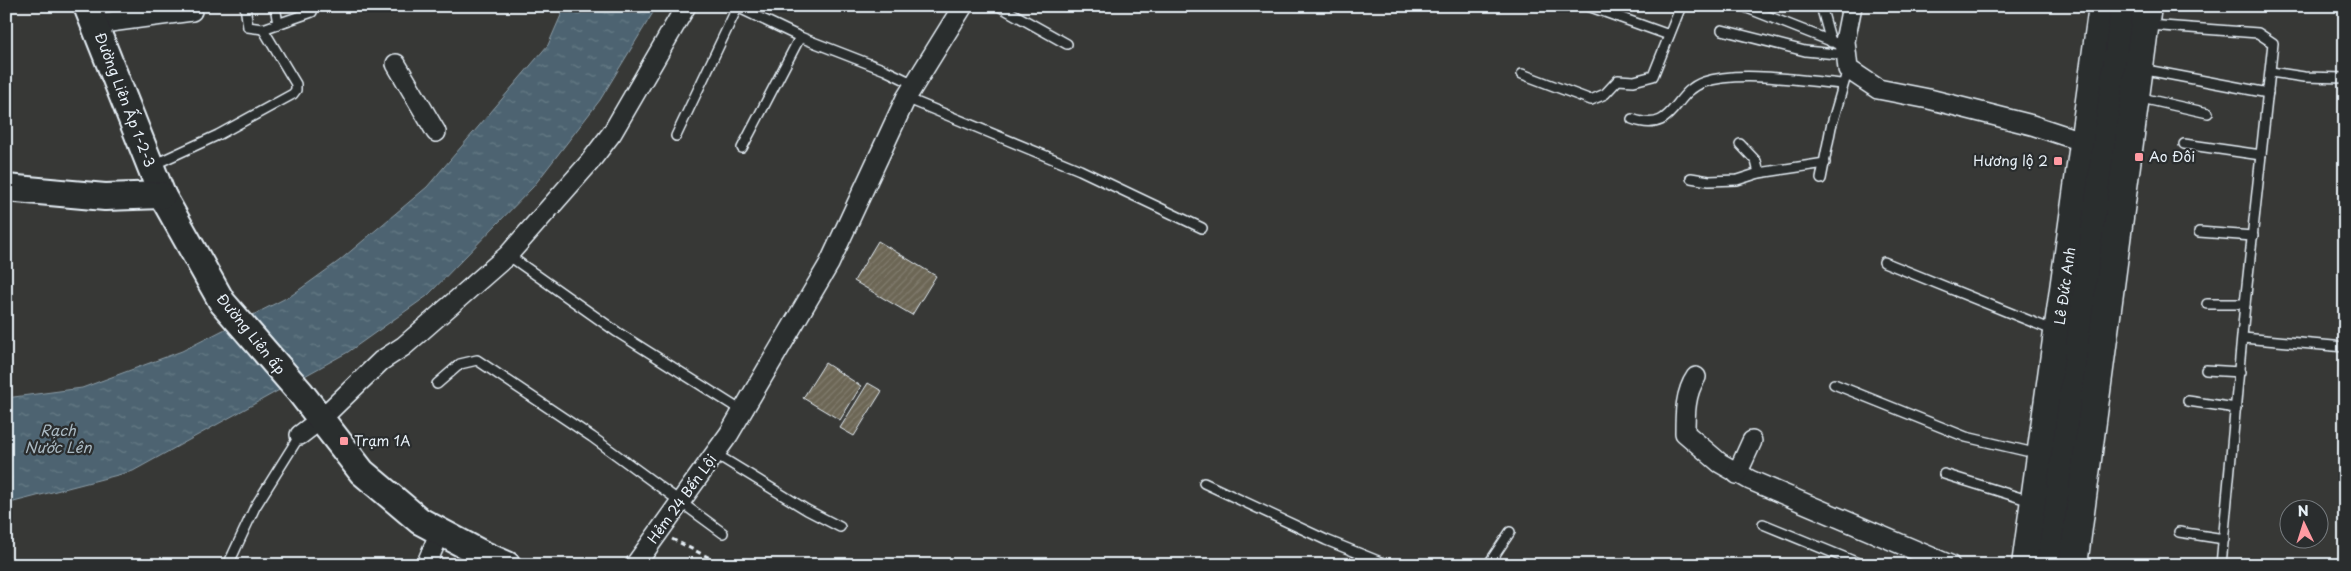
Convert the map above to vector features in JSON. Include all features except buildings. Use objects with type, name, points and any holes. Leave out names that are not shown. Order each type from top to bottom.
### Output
[{"type":"highway","name":"Lê Đức Anh","points":[[2026,565],[2077,140],[2087,6]]},
{"type":"highway","name":"Lê Đức Anh","points":[[2012,565],[2026,451],[2045,327],[2077,140],[2103,6]]},
{"type":"highway","name":"Lê Đức Anh","points":[[2050,565],[2125,6]]},
{"type":"highway","points":[[2073,565],[2146,15]]},
{"type":"street","points":[[300,435],[321,419],[381,361],[404,346],[508,255],[589,163],[612,133],[686,6]]},
{"type":"street","name":"Hẻm 24 Bến Lội","points":[[635,565],[729,434],[830,264],[910,91],[962,6]]},
{"type":"street","points":[[1852,6],[1843,59],[1878,89],[1929,99],[2032,125],[2077,140]]},
{"type":"street","points":[[91,15],[192,11]]},
{"type":"street","name":"Đường Liên Ấp 1-2-3","points":[[91,15],[162,194]]},
{"type":"street","points":[[396,64],[436,132]]},
{"type":"street","points":[[6,188],[104,197],[162,194]]},
{"type":"street","name":"Đường Liên ấp","points":[[162,194],[222,302],[300,392],[362,472],[420,521],[507,565]]},
{"type":"street","points":[[1696,377],[1692,383],[1685,412],[1685,433],[1720,463],[1737,474],[1950,565]]},
{"type":"street","points":[[1737,474],[1752,441]]},
{"type":"street","points":[[426,565],[440,532]]},
{"type":"lane","points":[[245,6],[248,27],[263,29],[312,12],[310,6]]},
{"type":"lane","points":[[275,6],[278,24]]},
{"type":"lane","points":[[999,6],[1067,44]]},
{"type":"lane","points":[[1588,6],[1669,35]]},
{"type":"lane","points":[[1522,74],[1591,100],[1605,94],[1618,80],[1634,81],[1653,76],[1681,6]]},
{"type":"lane","points":[[1742,6],[1767,16],[1843,59]]},
{"type":"lane","points":[[1764,6],[1767,16]]},
{"type":"lane","points":[[1821,6],[1843,59],[1822,179]]},
{"type":"lane","points":[[676,136],[736,7],[800,37],[885,70],[910,91],[1202,228]]},
{"type":"lane","points":[[2146,15],[2258,33],[2273,43],[2245,304],[2221,565]]},
{"type":"lane","points":[[151,166],[218,135],[293,94],[296,90],[296,84],[263,29]]},
{"type":"lane","points":[[1722,30],[1843,59]]},
{"type":"lane","points":[[742,148],[800,37]]},
{"type":"lane","points":[[1632,119],[1644,123],[1660,122],[1673,111],[1688,91],[1704,82],[1843,59]]},
{"type":"lane","points":[[2139,69],[2268,93]]},
{"type":"lane","points":[[2271,72],[2304,77],[2345,78]]},
{"type":"lane","points":[[2134,96],[2208,113]]},
{"type":"lane","points":[[1740,144],[1756,161],[1758,173]]},
{"type":"lane","points":[[2184,144],[2261,155]]},
{"type":"lane","points":[[1692,178],[1709,181],[1737,180],[1758,173],[1825,163]]},
{"type":"lane","points":[[2199,232],[2253,236]]},
{"type":"lane","points":[[508,255],[617,332],[742,411]]},
{"type":"lane","points":[[1884,262],[2045,327]]},
{"type":"lane","points":[[2207,304],[2245,304]]},
{"type":"lane","points":[[2243,338],[2345,347]]},
{"type":"lane","points":[[437,384],[460,364],[477,360],[592,437],[723,533]]},
{"type":"lane","points":[[2206,370],[2240,372]]},
{"type":"lane","points":[[1834,384],[1966,437],[2026,451]]},
{"type":"lane","points":[[2188,401],[2236,408]]},
{"type":"lane","points":[[228,565],[255,508],[300,435]]},
{"type":"lane","points":[[714,453],[807,510],[840,527]]},
{"type":"lane","points":[[1944,474],[2021,498]]},
{"type":"lane","points":[[1204,483],[1326,540],[1388,565]]},
{"type":"lane","points":[[1763,524],[1863,565]]},
{"type":"lane","points":[[1488,565],[1510,532]]},
{"type":"lane","points":[[2179,532],[2224,539]]},
{"type":"path","points":[[658,532],[724,565]]},
{"type":"water","name":"Rạch Nước Lên","points":[[565,6],[657,6],[600,100],[533,187],[427,296],[348,352],[133,471],[6,504],[6,398],[82,388],[182,351],[292,295],[339,261],[427,187],[548,45]]},
{"type":"place","name":"Ao Đôi","points":[[2139,157]]},
{"type":"place","name":"Hương lộ 2","points":[[2058,161]]},
{"type":"place","name":"Trạm 1A","points":[[344,441]]}]
